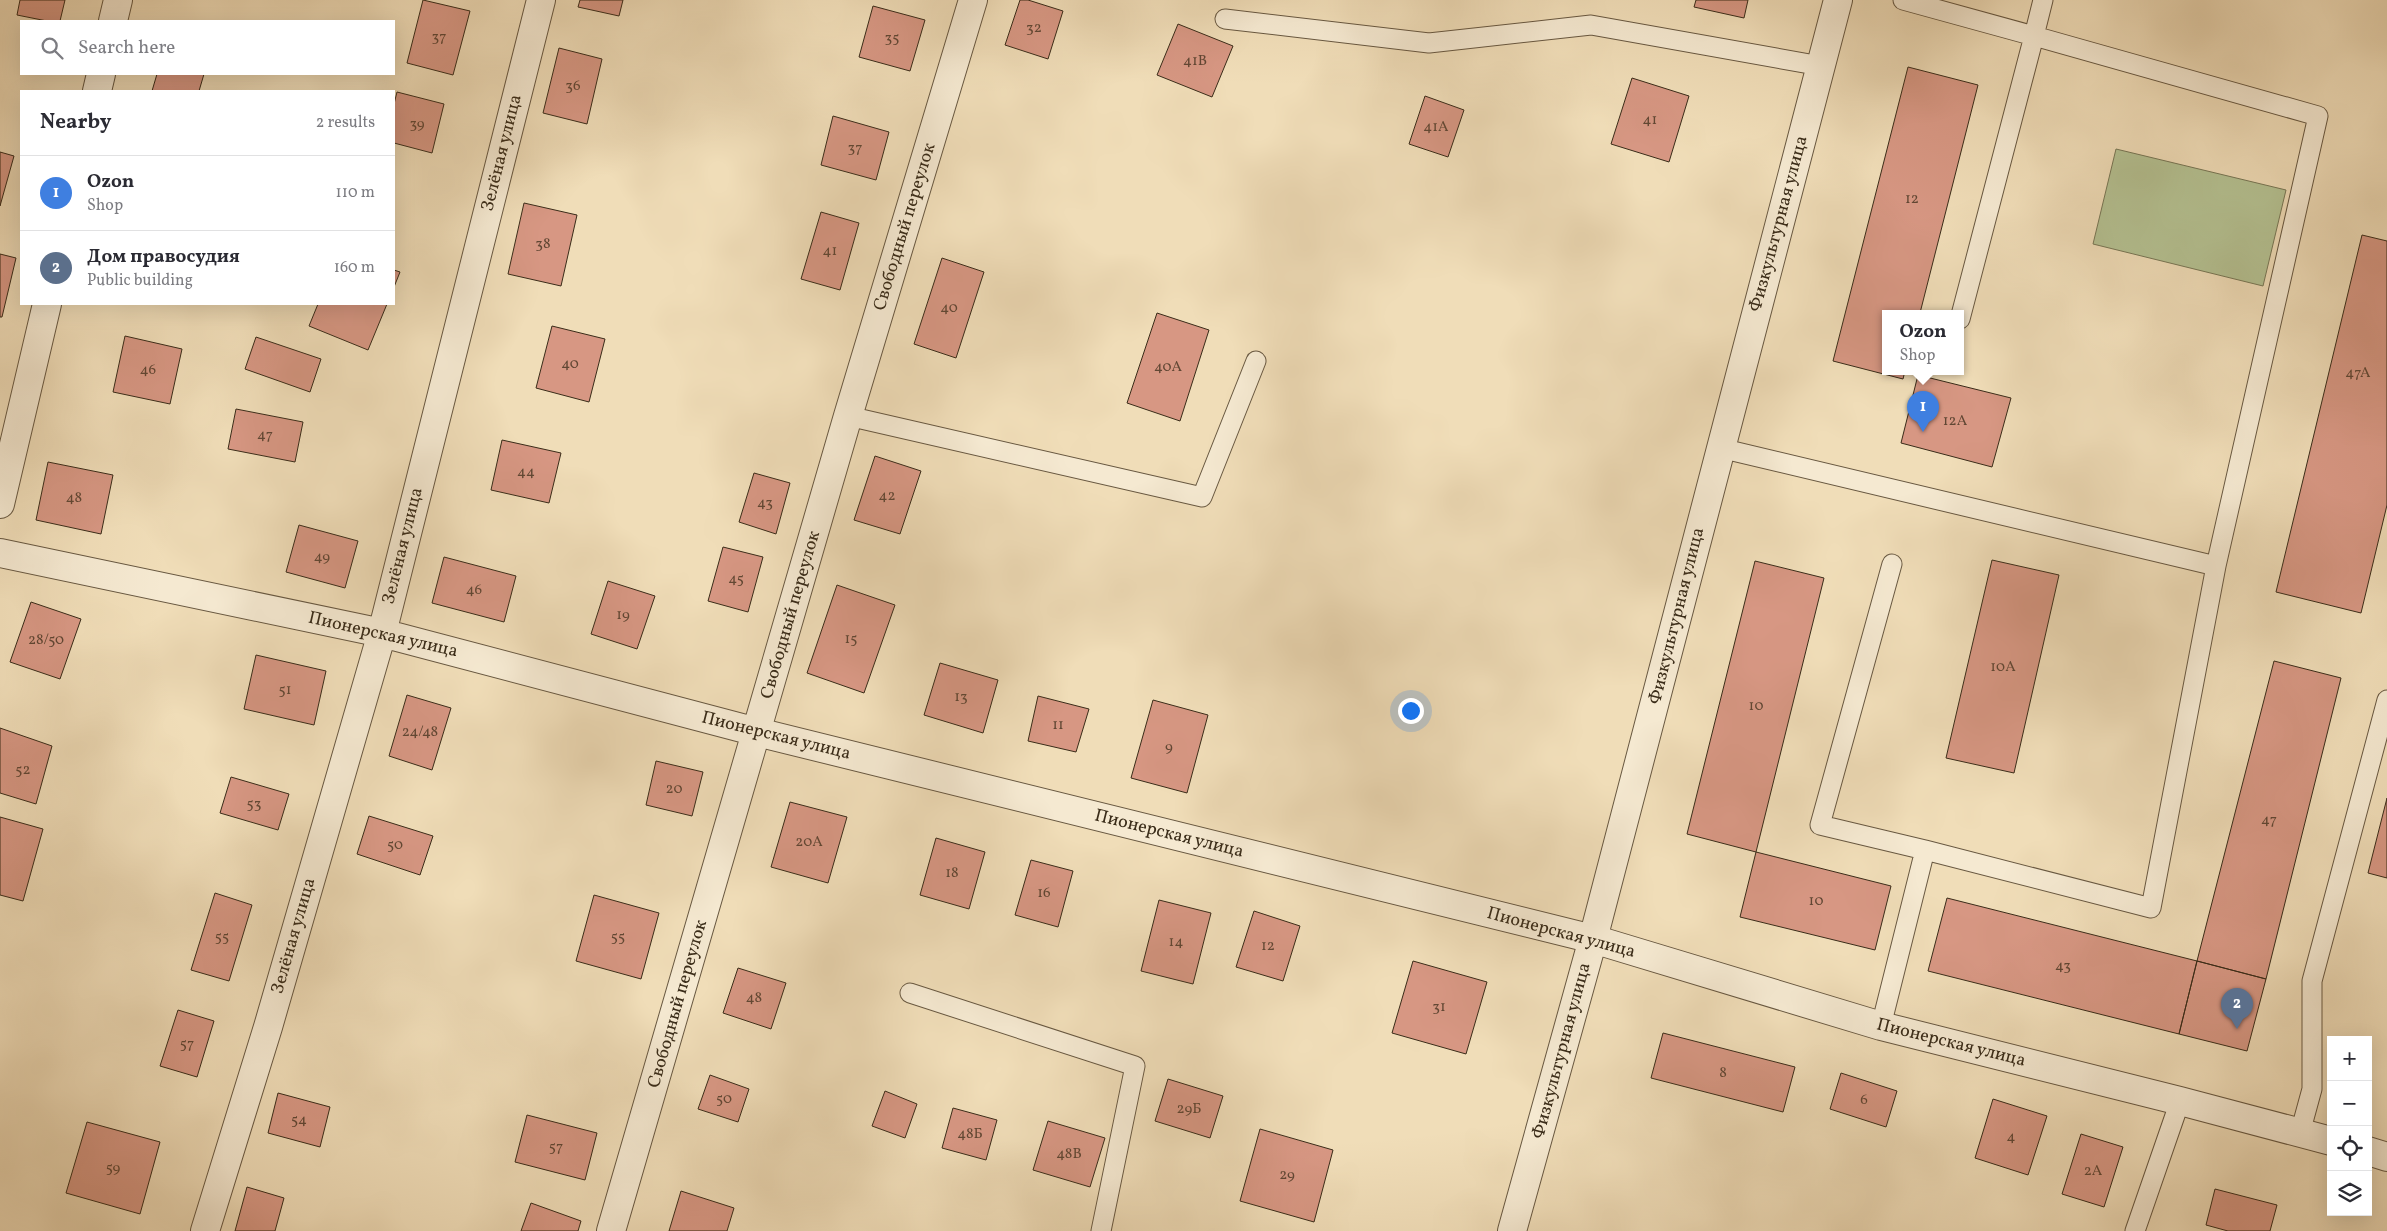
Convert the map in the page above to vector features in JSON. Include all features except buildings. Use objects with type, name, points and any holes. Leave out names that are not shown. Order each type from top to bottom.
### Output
[{"type":"street","points":[[113,20],[118,0]]},
{"type":"street","name":"Зелёная улица","points":[[205,1231],[268,1027],[382,633],[541,0]]},
{"type":"street","name":"Свободный переулок","points":[[611,1231],[848,416],[973,0]]},
{"type":"street","name":"Физкультурная улица","points":[[1512,1231],[1593,939],[1838,0]]},
{"type":"street","points":[[97,90],[101,75]]},
{"type":"street","points":[[0,504],[47,305]]},
{"type":"street","name":"Пионерская улица","points":[[0,553],[382,633],[757,732],[1593,939],[1881,1026],[2327,1140]]},
{"type":"street","points":[[2372,1153],[2387,1156]]},
{"type":"lane","points":[[1892,564],[1820,825],[2151,908],[2216,566],[2318,116],[1904,0]]},
{"type":"lane","points":[[1962,310],[2043,0]]},
{"type":"lane","points":[[1225,19],[1429,43],[1591,26],[1821,66]]},
{"type":"lane","points":[[848,416],[1202,497],[1256,361]]},
{"type":"lane","points":[[1720,448],[2216,566]]},
{"type":"lane","points":[[2300,1133],[2312,1090],[2312,981],[2387,700]]},
{"type":"lane","points":[[1881,1026],[1925,850]]},
{"type":"lane","points":[[910,993],[1135,1066],[1101,1231]]},
{"type":"lane","points":[[2135,1231],[2180,1101]]},
{"type":"green space","points":[[2116,149],[2286,190],[2263,286],[2093,244]]},
{"type":"place","name":"Ozon","points":[[1923,432]]},
{"type":"place","name":"Дом правосудия","points":[[2237,1029]]}]
